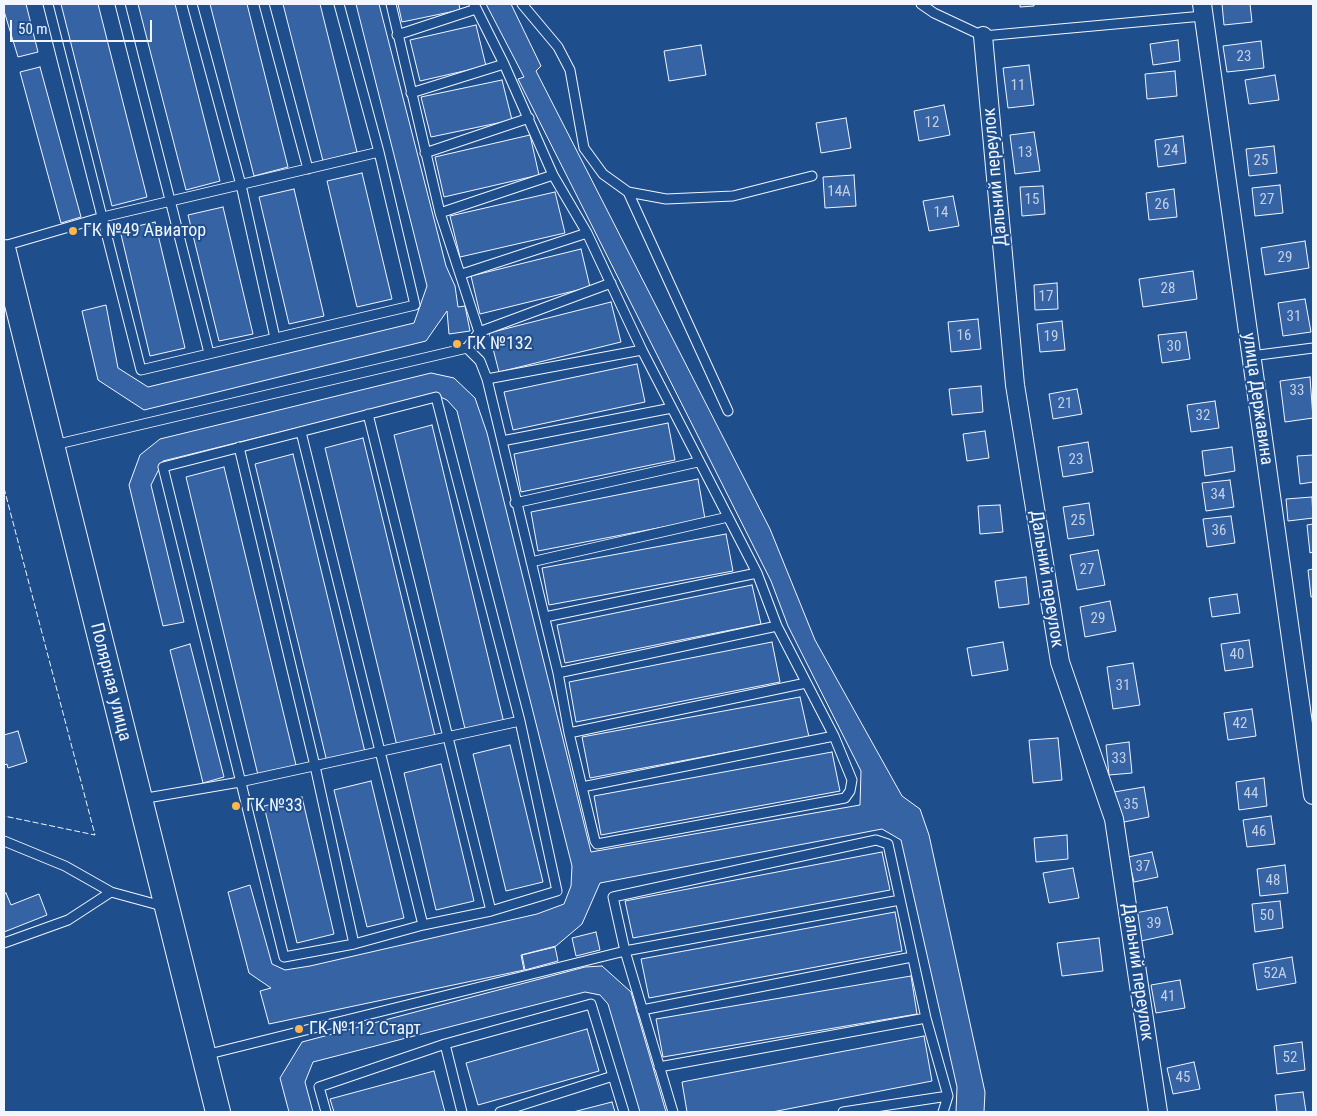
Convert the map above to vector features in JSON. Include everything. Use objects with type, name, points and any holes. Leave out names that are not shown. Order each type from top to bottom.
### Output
[{"type":"main road","name":"Полярная улица","points":[[4,253],[218,1112]]},
{"type":"street","name":"улица Державина","points":[[1202,10],[1313,794]]},
{"type":"street","name":"Дальний переулок","points":[[983,36],[1018,404],[1060,662],[1114,820],[1158,1112]]},
{"type":"lane","points":[[48,4],[141,370],[415,305],[379,152],[339,4]]},
{"type":"lane","points":[[120,4],[209,353]]},
{"type":"lane","points":[[192,4],[241,185],[275,338]]},
{"type":"lane","points":[[264,4],[308,169]]},
{"type":"lane","points":[[390,4],[440,213],[462,274],[479,332]]},
{"type":"lane","points":[[522,4],[558,47],[570,70],[584,148],[603,174],[628,192],[666,199],[733,196],[812,176]]},
{"type":"lane","points":[[921,4],[934,13],[983,36],[1202,10]]},
{"type":"lane","points":[[397,35],[475,6],[529,118],[553,175],[586,233],[698,462],[757,574],[777,626],[834,736],[852,780],[850,791],[845,798],[597,844],[594,841],[569,733],[558,673],[515,503],[487,379],[480,361],[467,348]]},
{"type":"lane","points":[[411,93],[504,64]]},
{"type":"lane","points":[[425,153],[529,118]]},
{"type":"lane","points":[[4,253],[103,217],[379,152]]},
{"type":"lane","points":[[440,213],[553,175]]},
{"type":"lane","points":[[628,192],[728,411]]},
{"type":"lane","points":[[462,274],[586,233]]},
{"type":"lane","points":[[51,446],[467,348],[479,332],[611,283]]},
{"type":"lane","points":[[1251,356],[1313,348]]},
{"type":"lane","points":[[487,379],[642,350]]},
{"type":"lane","points":[[436,397],[520,721],[557,891],[491,911],[423,925],[354,944],[284,957],[163,467],[301,432],[436,397]]},
{"type":"lane","points":[[502,441],[672,408]]},
{"type":"lane","points":[[368,414],[491,911]]},
{"type":"lane","points":[[301,432],[423,925]]},
{"type":"lane","points":[[239,447],[315,766],[354,944]]},
{"type":"lane","points":[[515,503],[698,462]]},
{"type":"lane","points":[[531,562],[728,517]]},
{"type":"lane","points":[[545,617],[757,574]]},
{"type":"lane","points":[[558,673],[777,626]]},
{"type":"lane","points":[[569,733],[806,683]]},
{"type":"lane","points":[[140,799],[240,782],[520,721]]},
{"type":"lane","points":[[582,787],[834,736]]},
{"type":"lane","points":[[673,1112],[624,951],[613,897],[876,840],[888,844],[926,1018],[948,1096],[943,1112]]},
{"type":"lane","points":[[4,841],[65,866],[111,892],[166,907]]},
{"type":"lane","points":[[4,942],[68,920],[111,892]]},
{"type":"lane","points":[[203,1055],[624,951],[900,900]]},
{"type":"lane","points":[[642,1010],[912,957]]},
{"type":"lane","points":[[326,1112],[319,1087],[444,1044],[591,1004],[624,1112]]},
{"type":"lane","points":[[660,1067],[926,1018]]},
{"type":"lane","points":[[444,1044],[462,1112]]},
{"type":"lane","points":[[500,1112],[613,1076]]},
{"type":"lane","points":[[843,1112],[948,1096]]},
{"type":"building","points":[[4,4],[26,4],[38,52],[18,57],[4,11]]},
{"type":"building","points":[[61,4],[98,4],[147,197],[112,206]]},
{"type":"building","points":[[138,4],[175,4],[220,181],[186,190]]},
{"type":"building","points":[[210,4],[247,4],[288,167],[254,176]]},
{"type":"building","points":[[283,4],[320,4],[357,152],[323,161]]},
{"type":"building","points":[[356,4],[379,4],[446,266],[455,286],[458,307],[465,306],[470,331],[449,334],[447,311],[426,341],[144,410],[98,380],[82,311],[106,305],[118,368],[148,387],[414,323],[427,286]]},
{"type":"building","points":[[398,4],[459,4],[460,10],[402,22]]},
{"type":"building","points":[[486,4],[511,4],[541,66],[536,71],[770,529],[815,640],[902,796],[920,809],[929,835],[985,1092],[984,1112],[956,1112],[957,1087],[901,840],[882,829],[600,883],[582,924],[556,946],[521,955],[524,970],[269,1024],[260,991],[271,988],[249,973],[228,892],[250,885],[272,964],[285,970],[310,966],[537,914],[564,904],[571,886],[572,866],[457,411],[447,400],[434,394],[163,461],[151,485],[184,622],[163,626],[129,485],[140,455],[160,439],[431,373],[454,378],[475,398],[487,433],[591,852],[860,805],[861,771],[788,626],[771,581],[518,79],[524,77]]},
{"type":"building","points":[[1020,4],[1034,4],[1034,6],[1020,7]]},
{"type":"building","points":[[1222,4],[1250,4],[1252,22],[1224,25]]},
{"type":"building","points":[[476,25],[486,66],[420,81],[410,40]]},
{"type":"building","points":[[1178,40],[1180,61],[1153,65],[1150,44]]},
{"type":"building","points":[[1261,41],[1264,68],[1227,72],[1223,46]]},
{"type":"building","points":[[701,45],[706,75],[669,81],[664,51]]},
{"type":"building","points":[[1029,65],[1034,105],[1008,108],[1003,68]]},
{"type":"building","points":[[40,67],[81,217],[61,223],[20,72]]},
{"type":"building","points":[[1175,71],[1177,96],[1147,99],[1145,74]]},
{"type":"building","points":[[1275,75],[1279,100],[1249,104],[1245,80]]},
{"type":"building","points":[[502,80],[512,120],[431,137],[421,97]]},
{"type":"building","points":[[944,105],[950,135],[919,141],[914,111]]},
{"type":"building","points":[[846,118],[851,148],[821,153],[816,123]]},
{"type":"building","points":[[1034,132],[1040,171],[1015,174],[1010,135]]},
{"type":"building","points":[[530,135],[539,175],[444,197],[435,157]]},
{"type":"building","points":[[1183,136],[1186,163],[1158,167],[1155,140]]},
{"type":"building","points":[[1274,146],[1277,173],[1249,176],[1246,149]]},
{"type":"building","points":[[362,173],[392,299],[357,307],[327,181]]},
{"type":"building","points":[[854,175],[856,206],[825,208],[823,177]]},
{"type":"building","points":[[1280,185],[1283,213],[1255,216],[1252,188]]},
{"type":"building","points":[[1043,186],[1045,214],[1022,216],[1020,187]]},
{"type":"building","points":[[294,189],[324,316],[289,324],[259,197]]},
{"type":"building","points":[[1174,189],[1177,217],[1149,220],[1146,193]]},
{"type":"building","points":[[555,192],[565,233],[460,257],[450,216]]},
{"type":"building","points":[[953,196],[959,226],[929,231],[923,201]]},
{"type":"building","points":[[223,207],[253,334],[219,341],[188,215]]},
{"type":"building","points":[[155,222],[185,348],[150,356],[120,230]]},
{"type":"building","points":[[1305,241],[1309,268],[1265,275],[1261,248]]},
{"type":"building","points":[[581,249],[590,287],[480,314],[471,276]]},
{"type":"building","points":[[1193,271],[1197,299],[1143,307],[1139,279]]},
{"type":"building","points":[[1057,283],[1058,309],[1035,310],[1034,285]]},
{"type":"building","points":[[1305,299],[1311,332],[1283,336],[1278,303]]},
{"type":"building","points":[[611,302],[621,342],[499,372],[489,333]]},
{"type":"building","points":[[978,319],[981,349],[951,352],[948,322]]},
{"type":"building","points":[[1062,321],[1065,350],[1040,352],[1037,324]]},
{"type":"building","points":[[1186,332],[1190,359],[1162,363],[1158,335]]},
{"type":"building","points":[[637,364],[645,402],[513,430],[504,392]]},
{"type":"building","points":[[1310,377],[1313,418],[1285,422],[1280,381]]},
{"type":"building","points":[[981,386],[983,412],[952,415],[949,389]]},
{"type":"building","points":[[1077,389],[1082,414],[1053,419],[1049,394]]},
{"type":"building","points":[[1215,401],[1219,428],[1191,432],[1187,405]]},
{"type":"building","points":[[668,423],[675,460],[521,492],[514,454]]},
{"type":"building","points":[[432,425],[504,723],[466,733],[394,435]]},
{"type":"building","points":[[985,431],[989,458],[967,461],[963,434]]},
{"type":"building","points":[[363,438],[435,736],[397,746],[325,448]]},
{"type":"building","points":[[1088,442],[1093,472],[1063,477],[1058,447]]},
{"type":"building","points":[[1232,447],[1235,471],[1205,476],[1202,451]]},
{"type":"building","points":[[293,454],[365,752],[327,762],[255,464]]},
{"type":"building","points":[[1313,455],[1313,482],[1300,484],[1297,456]]},
{"type":"building","points":[[224,467],[296,765],[258,775],[186,477]]},
{"type":"building","points":[[698,479],[705,519],[538,551],[531,512]]},
{"type":"building","points":[[1230,480],[1234,507],[1206,511],[1202,483]]},
{"type":"building","points":[[1312,497],[1313,518],[1288,521],[1286,499]]},
{"type":"building","points":[[1089,503],[1094,535],[1068,539],[1063,507]]},
{"type":"building","points":[[1000,505],[1003,532],[980,534],[978,506]]},
{"type":"building","points":[[1231,516],[1235,543],[1207,547],[1203,519]]},
{"type":"building","points":[[1313,524],[1313,552],[1310,553],[1307,525]]},
{"type":"building","points":[[726,534],[733,571],[549,605],[542,568]]},
{"type":"building","points":[[1098,550],[1105,585],[1077,590],[1070,555]]},
{"type":"building","points":[[1313,569],[1313,597],[1311,597],[1308,570]]},
{"type":"building","points":[[1026,577],[1029,604],[999,608],[995,581]]},
{"type":"building","points":[[752,585],[761,624],[565,663],[557,625]]},
{"type":"building","points":[[1237,594],[1240,613],[1212,617],[1209,598]]},
{"type":"building","points":[[1110,601],[1116,631],[1085,637],[1080,607]]},
{"type":"building","points":[[1249,640],[1253,667],[1225,671],[1221,644]]},
{"type":"building","points":[[772,642],[780,682],[576,722],[569,682]]},
{"type":"building","points":[[1003,642],[1008,670],[972,676],[967,648]]},
{"type":"building","points":[[190,644],[224,777],[203,783],[170,650]]},
{"type":"building","points":[[1133,663],[1140,705],[1113,709],[1107,667]]},
{"type":"building","points":[[800,697],[809,737],[590,778],[582,737]]},
{"type":"building","points":[[1252,709],[1256,736],[1228,740],[1224,713]]},
{"type":"building","points":[[18,731],[27,762],[8,768],[7,764],[4,765],[4,735]]},
{"type":"building","points":[[1058,738],[1062,780],[1033,783],[1029,740]]},
{"type":"building","points":[[1129,742],[1132,773],[1109,775],[1106,745]]},
{"type":"building","points":[[510,745],[543,882],[506,891],[473,754]]},
{"type":"building","points":[[832,752],[840,791],[601,835],[594,796]]},
{"type":"building","points":[[441,764],[474,901],[436,910],[404,773]]},
{"type":"building","points":[[1264,778],[1267,806],[1239,810],[1236,782]]},
{"type":"building","points":[[371,781],[404,918],[367,927],[334,790]]},
{"type":"building","points":[[1144,787],[1149,817],[1119,823],[1114,792]]},
{"type":"building","points":[[302,797],[334,934],[297,943],[264,806]]},
{"type":"building","points":[[1271,816],[1275,844],[1247,847],[1243,820]]},
{"type":"building","points":[[1067,835],[1068,859],[1036,862],[1034,838]]},
{"type":"building","points":[[882,852],[890,890],[633,938],[625,901]]},
{"type":"building","points":[[1152,852],[1158,877],[1134,882],[1128,857]]},
{"type":"building","points":[[1285,865],[1288,893],[1260,896],[1257,869]]},
{"type":"building","points":[[1073,868],[1079,898],[1049,903],[1043,873]]},
{"type":"building","points":[[6,893],[11,905],[39,894],[47,915],[4,932],[4,894]]},
{"type":"building","points":[[1280,901],[1283,928],[1255,932],[1252,904]]},
{"type":"building","points":[[1167,907],[1173,934],[1141,941],[1135,913]]},
{"type":"building","points":[[895,912],[902,951],[649,998],[641,959]]},
{"type":"building","points":[[596,932],[600,950],[576,956],[572,938]]},
{"type":"building","points":[[1099,938],[1103,971],[1062,976],[1057,943]]},
{"type":"building","points":[[555,947],[558,961],[525,970],[522,955]]},
{"type":"building","points":[[1292,957],[1296,983],[1257,990],[1253,964]]},
{"type":"building","points":[[602,966],[631,992],[666,1112],[640,1112],[608,1004],[600,995],[585,992],[313,1062],[305,1082],[313,1112],[289,1112],[280,1078],[302,1042],[585,967]]},
{"type":"building","points":[[911,976],[917,1014],[663,1057],[656,1019]]},
{"type":"building","points":[[1180,980],[1185,1008],[1156,1013],[1151,985]]},
{"type":"building","points":[[587,1029],[599,1071],[478,1105],[466,1063]]},
{"type":"building","points":[[924,1036],[932,1081],[772,1112],[687,1112],[682,1082]]},
{"type":"building","points":[[1302,1042],[1305,1070],[1277,1074],[1274,1046]]},
{"type":"building","points":[[1194,1062],[1200,1089],[1173,1094],[1167,1068]]},
{"type":"building","points":[[434,1071],[445,1112],[334,1112],[330,1099]]},
{"type":"building","points":[[1303,1092],[1306,1112],[1277,1112],[1275,1095]]},
{"type":"building","points":[[612,1102],[615,1112],[573,1112]]},
{"type":"fence","points":[[4,488],[95,835],[4,816]]},
{"type":"place","name":"ГК №49 Авиатор","points":[[73,231]]},
{"type":"place","name":"ГК №132","points":[[457,344]]},
{"type":"place","name":"ГК №33","points":[[236,806]]},
{"type":"place","name":"ГК №112 Старт","points":[[299,1029]]}]
